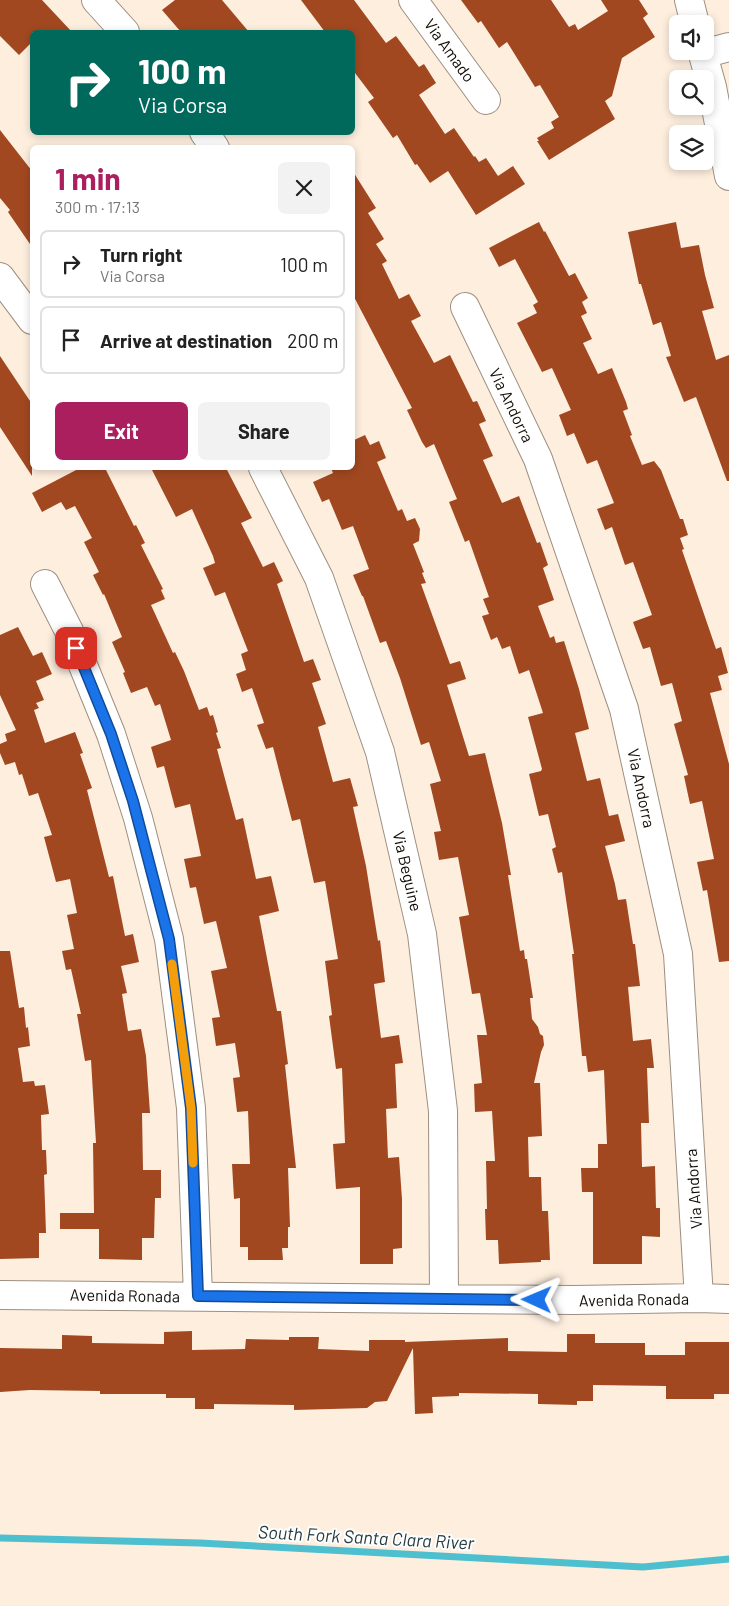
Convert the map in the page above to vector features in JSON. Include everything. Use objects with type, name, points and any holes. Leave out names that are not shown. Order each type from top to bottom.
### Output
[{"type":"street","points":[[96,0],[123,30]]},
{"type":"street","name":"Via Amado","points":[[413,0],[486,100]]},
{"type":"street","points":[[689,0],[693,15]]},
{"type":"street","points":[[714,50],[729,47]]},
{"type":"street","points":[[707,60],[721,85],[729,176]]},
{"type":"street","points":[[0,277],[30,317]]},
{"type":"street","name":"Via Andorra","points":[[465,307],[538,459],[624,709],[678,954],[700,1298]]},
{"type":"street","name":"Via Beguine","points":[[264,470],[319,578],[380,752],[422,934],[443,1111],[444,1299]]},
{"type":"street","points":[[45,584],[69,632],[111,734],[138,818],[169,939],[191,1108],[198,1296]]},
{"type":"street","name":"Avenida Ronada","points":[[0,1295],[574,1300],[729,1299]]},
{"type":"building","points":[[0,0],[42,0],[70,30],[30,30],[30,44],[19,55],[0,36]]},
{"type":"building","points":[[175,0],[222,0],[247,30],[179,30],[162,10]]},
{"type":"building","points":[[301,0],[354,0],[386,43],[396,36],[419,67],[424,64],[436,83],[419,95],[445,134],[454,128],[479,162],[486,158],[498,176],[513,166],[525,184],[476,215],[448,171],[430,183],[417,164],[415,165],[397,135],[393,138],[368,102],[374,98],[355,73],[355,30],[324,30]]},
{"type":"building","points":[[461,0],[551,0],[569,27],[575,24],[578,30],[608,11],[601,0],[639,0],[648,14],[643,18],[655,37],[622,58],[612,96],[605,101],[615,119],[549,160],[537,138],[554,128],[551,122],[559,117],[540,85],[535,87],[507,42],[499,48],[481,21],[478,23]]},
{"type":"building","points":[[0,130],[30,168],[30,244],[8,212],[10,210],[0,198]]},
{"type":"building","points":[[355,175],[376,208],[368,213],[384,239],[376,244],[387,261],[382,264],[399,299],[409,294],[421,316],[411,321],[434,363],[450,355],[473,402],[477,401],[486,421],[479,424],[493,456],[483,460],[502,503],[519,496],[537,543],[540,542],[548,565],[543,568],[554,600],[538,606],[550,638],[554,636],[556,643],[564,641],[579,689],[589,729],[575,733],[587,781],[600,778],[609,816],[618,814],[625,841],[605,846],[618,900],[626,899],[633,944],[635,944],[640,986],[628,987],[633,1041],[651,1039],[654,1068],[647,1068],[649,1123],[641,1123],[642,1167],[655,1166],[656,1208],[660,1208],[660,1237],[642,1236],[642,1264],[593,1264],[593,1192],[582,1192],[581,1168],[598,1168],[598,1144],[607,1144],[604,1070],[588,1072],[586,1056],[582,1056],[572,954],[574,954],[562,872],[558,873],[552,849],[556,847],[548,814],[539,816],[529,774],[541,771],[542,769],[528,717],[543,713],[529,670],[519,674],[510,646],[502,649],[497,637],[491,640],[482,616],[489,614],[483,599],[489,597],[469,540],[465,542],[449,502],[457,499],[434,444],[426,448],[422,442],[407,410],[412,408],[355,299]]},
{"type":"building","points":[[539,222],[569,276],[575,273],[588,298],[582,302],[587,313],[581,316],[592,339],[583,343],[598,374],[612,368],[626,402],[628,409],[623,411],[632,435],[630,436],[642,465],[654,461],[661,470],[680,519],[683,519],[688,535],[680,538],[684,549],[682,550],[716,649],[721,647],[728,673],[718,676],[722,690],[710,693],[729,764],[729,961],[719,962],[707,890],[703,891],[697,862],[714,859],[702,801],[690,804],[684,776],[688,775],[674,724],[682,721],[672,683],[661,686],[650,647],[643,649],[633,622],[652,615],[633,562],[625,565],[612,527],[605,530],[597,509],[614,503],[597,460],[587,464],[574,433],[567,436],[559,415],[571,410],[552,368],[542,372],[517,323],[537,313],[533,305],[538,302],[515,259],[499,267],[489,248]]},
{"type":"building","points":[[676,222],[681,248],[699,245],[714,308],[702,311],[716,360],[729,355],[729,481],[727,481],[696,397],[684,402],[666,357],[671,356],[661,322],[653,325],[641,284],[639,284],[628,232]]},
{"type":"building","points":[[0,356],[30,401],[30,470],[32,470],[32,476],[0,427]]},
{"type":"building","points":[[365,435],[370,445],[379,441],[386,458],[377,462],[398,511],[402,509],[407,521],[415,518],[420,529],[419,541],[413,544],[424,572],[422,573],[426,583],[421,584],[450,664],[460,661],[466,679],[447,685],[469,756],[485,753],[502,823],[511,875],[508,875],[520,951],[524,950],[525,959],[527,959],[533,998],[530,998],[532,1019],[543,1036],[544,1045],[534,1083],[540,1083],[542,1136],[528,1137],[529,1177],[541,1177],[542,1211],[548,1211],[550,1260],[499,1264],[498,1240],[486,1240],[486,1161],[495,1161],[492,1111],[475,1112],[474,1084],[482,1083],[477,1035],[487,1035],[480,993],[472,994],[459,917],[469,915],[458,857],[439,860],[434,832],[441,831],[430,784],[441,781],[429,742],[421,745],[386,641],[380,643],[363,596],[353,575],[369,569],[353,526],[342,530],[329,499],[322,502],[313,482],[333,473],[332,470],[355,470],[355,440]]},
{"type":"building","points":[[76,470],[106,470],[134,526],[136,525],[145,543],[141,545],[163,589],[161,590],[165,599],[151,605],[173,653],[175,652],[184,671],[199,710],[207,707],[210,716],[213,715],[221,748],[217,749],[236,820],[243,818],[256,879],[271,876],[279,911],[259,916],[277,1011],[281,1011],[288,1064],[285,1065],[296,1168],[288,1168],[290,1227],[288,1227],[288,1248],[282,1248],[283,1260],[248,1260],[248,1247],[240,1247],[240,1198],[234,1199],[232,1164],[250,1164],[248,1111],[237,1112],[233,1078],[240,1077],[235,1043],[216,1046],[212,1018],[220,1017],[211,971],[227,968],[216,921],[204,924],[196,887],[190,888],[184,859],[201,856],[190,804],[175,808],[164,766],[157,768],[151,747],[171,740],[160,704],[155,706],[147,687],[131,693],[123,673],[125,672],[112,642],[122,637],[104,594],[93,575],[99,572],[84,542],[92,538],[75,506],[66,510],[61,502],[42,512],[32,493]]},
{"type":"building","points":[[152,470],[227,470],[252,518],[241,523],[263,567],[274,562],[283,581],[277,584],[304,662],[313,659],[321,680],[312,683],[326,724],[318,727],[333,782],[350,778],[358,806],[353,807],[366,866],[378,941],[380,940],[385,982],[374,984],[381,1038],[399,1035],[403,1063],[395,1064],[397,1108],[386,1109],[388,1158],[399,1157],[402,1199],[402,1248],[393,1249],[393,1264],[360,1264],[360,1187],[336,1189],[333,1144],[345,1143],[342,1068],[336,1069],[329,1016],[332,1015],[325,961],[338,959],[325,881],[314,883],[300,819],[292,821],[273,747],[266,749],[257,725],[264,723],[252,688],[242,692],[236,674],[246,670],[241,654],[248,651],[225,592],[215,596],[203,568],[215,563],[213,556],[192,509],[176,517]]},
{"type":"building","points":[[18,627],[33,656],[42,652],[52,674],[36,681],[44,700],[36,703],[39,708],[34,710],[45,743],[75,732],[83,753],[80,754],[92,788],[87,790],[109,877],[113,876],[125,936],[133,934],[139,962],[121,966],[127,993],[122,994],[128,1031],[141,1029],[146,1056],[150,1113],[142,1113],[143,1170],[161,1170],[161,1198],[155,1198],[154,1238],[142,1238],[142,1260],[99,1259],[99,1229],[60,1229],[60,1213],[94,1213],[93,1143],[96,1143],[91,1060],[85,1061],[77,1014],[81,1014],[71,969],[66,970],[62,951],[74,949],[67,915],[77,913],[70,879],[56,882],[44,837],[52,835],[38,793],[29,796],[22,774],[19,775],[15,762],[5,765],[0,753],[0,744],[7,741],[5,734],[16,730],[0,695],[0,635]]},
{"type":"building","points":[[0,951],[10,951],[19,1008],[24,1007],[26,1028],[28,1027],[30,1046],[18,1048],[23,1082],[34,1081],[35,1086],[45,1085],[49,1114],[41,1115],[42,1150],[46,1150],[47,1174],[44,1175],[46,1233],[39,1233],[39,1258],[0,1259]]},
{"type":"building","points":[[192,1331],[192,1350],[245,1349],[246,1339],[289,1340],[289,1337],[319,1337],[318,1349],[369,1351],[369,1340],[405,1340],[405,1342],[508,1338],[508,1351],[567,1352],[567,1334],[595,1334],[595,1343],[645,1343],[645,1355],[685,1355],[685,1342],[729,1342],[729,1394],[714,1394],[714,1399],[666,1399],[666,1386],[593,1385],[593,1401],[577,1401],[577,1405],[538,1404],[538,1394],[459,1393],[459,1396],[432,1397],[433,1413],[415,1414],[413,1348],[387,1401],[375,1402],[367,1408],[294,1410],[294,1405],[214,1404],[214,1409],[195,1409],[195,1398],[166,1398],[166,1394],[100,1394],[100,1391],[30,1390],[0,1392],[0,1348],[62,1349],[62,1335],[92,1336],[92,1343],[164,1344],[164,1332]]},
{"type":"waterway","name":"South Fork Santa Clara River","points":[[0,1538],[200,1543],[643,1567],[729,1559]]},
{"type":"slow traffic","points":[[172,964],[191,1108],[193,1163]]},
{"type":"route","points":[[76,648],[111,734],[133,801],[169,939],[191,1108],[198,1296],[537,1300]]}]
